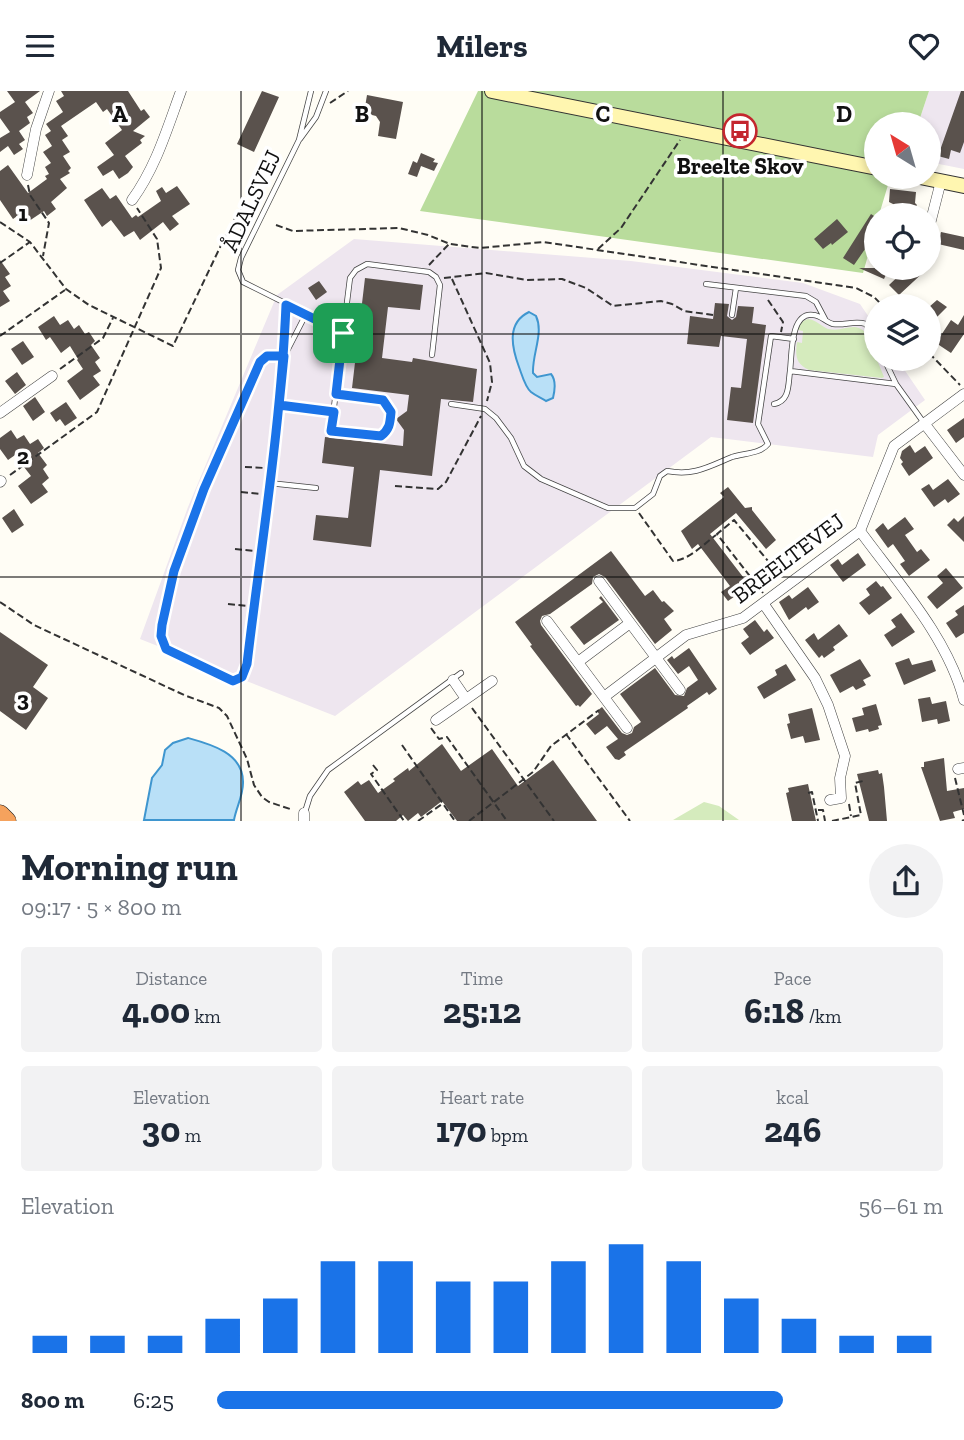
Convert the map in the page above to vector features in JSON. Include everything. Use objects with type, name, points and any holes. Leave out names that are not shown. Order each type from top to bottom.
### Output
[{"type":"highway","points":[[0,814],[6,821]]},
{"type":"main road","points":[[492,91],[864,165]]},
{"type":"main road","points":[[942,181],[964,186]]},
{"type":"street","points":[[27,176],[36,129],[49,91]]},
{"type":"street","points":[[132,200],[146,180],[162,146],[181,91]]},
{"type":"street","points":[[0,413],[52,376]]},
{"type":"street","name":"BREELTEVEJ","points":[[606,700],[686,635],[743,618],[860,531],[894,446],[964,394]]},
{"type":"street","points":[[925,423],[964,475]]},
{"type":"street","points":[[860,531],[939,640],[958,677],[964,700]]},
{"type":"street","points":[[599,581],[680,690]]},
{"type":"street","points":[[765,601],[815,678],[828,705],[845,756],[840,778],[841,798],[830,800]]},
{"type":"street","points":[[547,621],[627,728]]},
{"type":"street","points":[[578,662],[630,623]]},
{"type":"street","points":[[457,676],[466,699]]},
{"type":"street","points":[[434,725],[492,681]]},
{"type":"lane","name":"ÅDALSVEJ","points":[[299,140],[311,91]]},
{"type":"lane","name":"ÅDALSVEJ","points":[[326,91],[316,117],[299,140],[241,258],[238,270],[243,282],[343,333]]},
{"type":"lane","points":[[336,394],[383,400],[391,412],[390,426],[381,436],[331,431],[349,278],[356,270],[368,264],[423,271],[436,277],[440,285],[432,355]]},
{"type":"lane","points":[[706,284],[766,294],[806,296],[816,302],[826,321]]},
{"type":"lane","points":[[732,315],[736,288]]},
{"type":"lane","points":[[284,356],[267,356],[260,362],[216,461],[174,571],[161,636],[166,649],[233,681],[242,677],[247,664],[279,405],[284,356],[286,305]]},
{"type":"lane","points":[[284,356],[306,314]]},
{"type":"lane","points":[[774,404],[780,403],[787,395],[796,323],[803,316],[814,314],[836,325],[857,321],[864,323]]},
{"type":"lane","points":[[451,404],[485,409],[496,418],[524,466],[541,479],[608,508],[635,508],[653,495],[660,476],[667,471],[692,473],[764,449],[768,444],[767,438],[758,424],[771,335],[794,339]]},
{"type":"lane","points":[[790,371],[895,384]]},
{"type":"lane","points":[[889,371],[895,384],[925,423]]},
{"type":"lane","points":[[269,483],[316,488]]},
{"type":"lane","points":[[304,817],[310,796],[328,770],[457,676]]},
{"type":"path","points":[[328,107],[334,99],[348,91]]},
{"type":"path","points":[[596,250],[621,228],[687,130]]},
{"type":"path","points":[[27,176],[30,195],[49,223],[43,257]]},
{"type":"path","points":[[0,482],[97,412],[160,268],[157,239],[132,200]]},
{"type":"path","points":[[0,222],[30,242],[66,289],[89,305],[173,347],[233,220],[241,215],[249,217]]},
{"type":"path","points":[[276,225],[293,231],[399,228],[428,235],[449,244],[480,248],[543,242],[856,288],[868,294]]},
{"type":"path","points":[[0,263],[30,242]]},
{"type":"path","points":[[423,271],[449,244]]},
{"type":"path","points":[[436,277],[452,278],[486,273],[527,280],[562,279],[586,288],[613,306],[661,301],[684,311],[713,314]]},
{"type":"path","points":[[767,275],[766,294],[783,322],[780,337]]},
{"type":"path","points":[[0,336],[66,289]]},
{"type":"path","points":[[52,376],[103,338],[113,317]]},
{"type":"path","points":[[941,365],[964,389]]},
{"type":"path","points":[[279,405],[334,412]]},
{"type":"path","points":[[245,467],[271,468]]},
{"type":"path","points":[[241,492],[268,495]]},
{"type":"path","points":[[635,508],[673,561],[679,561],[689,555],[734,520],[773,567]]},
{"type":"path","points":[[717,534],[754,582],[765,601]]},
{"type":"path","points":[[235,549],[260,551]]},
{"type":"path","points":[[754,582],[757,579]]},
{"type":"path","points":[[0,602],[34,625],[184,695],[219,708],[227,716],[247,759],[254,785],[262,797],[304,817]]},
{"type":"path","points":[[228,604],[254,607]]},
{"type":"path","points":[[466,699],[554,821]]},
{"type":"path","points":[[469,821],[533,772],[543,755],[606,700]]},
{"type":"path","points":[[434,725],[439,739],[447,737],[508,821]]},
{"type":"path","points":[[566,734],[630,821]]},
{"type":"path","points":[[402,745],[455,821]]},
{"type":"path","points":[[373,765],[375,771],[372,776],[404,821]]},
{"type":"path","points":[[961,769],[954,780],[958,784],[964,815]]},
{"type":"path","points":[[832,821],[861,815],[855,783],[863,781]]},
{"type":"path","points":[[958,784],[964,783]]},
{"type":"path","points":[[808,793],[812,792],[818,821]]},
{"type":"path","points":[[418,821],[443,803]]},
{"type":"path","points":[[849,803],[852,817]]},
{"type":"path","points":[[816,811],[823,810],[825,821]]},
{"type":"path","points":[[857,816],[858,821]]},
{"type":"shaded area","points":[[929,91],[964,91],[964,169],[942,165],[942,112],[922,112]]},
{"type":"shaded area","points":[[354,239],[631,261],[803,283],[860,304],[864,310],[864,371],[905,371],[925,400],[878,435],[873,457],[711,437],[335,716],[140,639],[188,507],[277,295]]},
{"type":"green space","points":[[478,91],[929,91],[922,112],[864,112],[864,189],[887,189],[883,203],[864,203],[863,273],[420,211]]},
{"type":"green space","points":[[808,319],[834,330],[852,327],[861,329],[864,331],[864,371],[882,371],[884,377],[805,368],[796,355],[797,342],[802,343],[803,331],[798,330],[801,322]]},
{"type":"green space","points":[[704,802],[719,806],[739,820],[673,820]]},
{"type":"water","points":[[529,312],[536,316],[539,329],[533,373],[537,377],[551,374],[553,376],[553,398],[546,401],[527,387],[514,352],[514,329]]},
{"type":"water","points":[[188,738],[224,751],[238,764],[243,788],[234,820],[144,820],[152,778],[162,765],[165,750],[173,743]]},
{"type":"building","points":[[7,91],[40,91],[25,102],[33,113],[27,117],[30,123],[19,131],[25,140],[19,144],[23,149],[14,155],[8,146],[0,152],[0,138],[10,132],[0,118],[0,112],[15,102]]},
{"type":"building","points":[[61,91],[128,91],[141,111],[144,109],[150,117],[133,131],[145,136],[140,140],[142,143],[125,156],[133,167],[128,173],[119,179],[113,170],[103,176],[97,167],[114,155],[105,143],[122,130],[107,109],[103,112],[96,102],[61,126],[68,136],[62,140],[70,152],[63,156],[71,168],[68,171],[70,173],[60,179],[67,188],[51,202],[56,209],[47,216],[44,211],[29,221],[23,212],[13,219],[0,200],[0,171],[8,165],[28,193],[47,179],[45,176],[49,174],[45,167],[51,163],[43,152],[52,146],[45,135],[51,131],[46,124],[63,112],[56,101],[64,96]]},
{"type":"building","points":[[262,91],[279,97],[254,152],[237,144]]},
{"type":"building","points":[[961,91],[964,91],[964,142],[960,153],[951,150],[949,159],[942,157],[942,145]]},
{"type":"building","points":[[367,95],[403,102],[396,139],[378,136],[380,122],[376,116],[364,113]]},
{"type":"building","points":[[421,153],[438,163],[434,171],[421,166],[417,177],[408,174],[413,161],[417,163]]},
{"type":"building","points":[[177,186],[190,204],[172,216],[179,224],[170,231],[163,222],[140,240],[134,231],[124,237],[111,220],[102,227],[84,200],[102,188],[110,199],[116,195],[132,218],[136,215],[138,217],[161,201],[156,191],[162,187],[166,193]]},
{"type":"building","points":[[890,189],[916,192],[915,203],[889,202]]},
{"type":"building","points":[[837,219],[848,232],[823,249],[814,239]]},
{"type":"building","points":[[864,225],[864,251],[854,265],[843,258]]},
{"type":"building","points":[[941,232],[964,237],[964,250],[941,245]]},
{"type":"building","points":[[0,260],[10,274],[5,277],[11,286],[3,291],[10,301],[0,307]]},
{"type":"building","points":[[365,278],[423,285],[420,310],[388,307],[382,358],[412,362],[413,358],[477,369],[473,402],[441,399],[432,476],[380,470],[371,547],[313,540],[316,515],[348,518],[354,467],[322,463],[325,437],[403,446],[404,430],[396,419],[407,411],[409,395],[352,388]]},
{"type":"building","points":[[894,280],[915,280],[900,294],[889,285]]},
{"type":"building","points":[[319,281],[327,292],[316,300],[308,288]]},
{"type":"building","points":[[715,303],[729,304],[727,316],[732,320],[736,317],[738,306],[754,307],[752,323],[766,325],[753,423],[727,420],[731,387],[741,388],[747,339],[721,336],[719,347],[687,344],[690,316],[713,319]]},
{"type":"building","points":[[964,315],[964,334],[951,353],[941,346],[941,335],[951,320],[958,325]]},
{"type":"building","points":[[54,316],[60,325],[68,320],[74,329],[79,325],[85,334],[89,332],[95,341],[91,345],[100,358],[95,362],[101,371],[93,376],[100,385],[80,400],[67,381],[83,369],[78,359],[70,346],[61,353],[50,337],[46,340],[38,327]]},
{"type":"building","points":[[23,341],[34,357],[22,365],[11,349]]},
{"type":"building","points":[[17,372],[26,385],[15,394],[5,381]]},
{"type":"building","points":[[35,397],[45,412],[33,421],[23,406]]},
{"type":"building","points":[[66,402],[77,418],[65,426],[60,419],[56,422],[50,413]]},
{"type":"building","points":[[964,418],[964,437],[956,443],[947,430]]},
{"type":"building","points":[[11,430],[17,439],[24,435],[30,444],[38,439],[44,448],[38,453],[47,465],[43,469],[49,478],[42,484],[48,492],[31,504],[18,486],[31,476],[24,467],[27,466],[18,453],[8,460],[0,449],[0,438]]},
{"type":"building","points":[[910,445],[915,453],[925,446],[933,458],[909,476],[900,458],[902,451]]},
{"type":"building","points":[[948,479],[960,494],[948,503],[945,499],[934,507],[921,489],[929,484],[933,490]]},
{"type":"building","points":[[728,487],[745,508],[752,507],[776,540],[766,549],[736,513],[710,534],[750,586],[728,601],[721,592],[730,586],[698,544],[692,549],[681,531],[724,497],[720,493]]},
{"type":"building","points":[[14,509],[24,525],[12,533],[2,518]]},
{"type":"building","points":[[964,516],[964,542],[947,525],[954,518],[958,522]]},
{"type":"building","points":[[905,517],[914,529],[905,535],[917,552],[921,549],[930,560],[909,576],[900,564],[905,561],[893,544],[888,548],[875,530],[883,523],[888,530]]},
{"type":"building","points":[[611,551],[645,596],[653,590],[662,602],[674,611],[664,619],[672,630],[655,644],[605,577],[599,574],[593,577],[592,584],[550,614],[542,616],[541,625],[592,694],[580,707],[576,706],[530,646],[532,645],[515,622]]},
{"type":"building","points":[[858,553],[866,565],[843,582],[830,565],[838,559],[842,565]]},
{"type":"building","points":[[946,568],[963,588],[937,609],[927,597],[943,583],[937,576]]},
{"type":"building","points":[[876,581],[892,598],[869,615],[859,603],[870,595],[866,589]]},
{"type":"building","points":[[808,587],[819,602],[808,610],[806,607],[789,620],[779,602],[789,595],[792,599]]},
{"type":"building","points":[[601,596],[619,620],[584,645],[570,627],[603,602],[599,598]]},
{"type":"building","points":[[964,605],[964,633],[956,638],[946,623],[958,615],[955,611]]},
{"type":"building","points":[[901,613],[915,632],[892,647],[884,635],[896,627],[891,620]]},
{"type":"building","points":[[755,620],[764,632],[767,629],[774,638],[750,655],[741,643],[749,637],[743,629]]},
{"type":"building","points":[[839,624],[848,636],[833,647],[835,650],[824,658],[822,655],[819,658],[805,640],[814,633],[818,640]]},
{"type":"building","points":[[0,632],[48,665],[33,687],[48,698],[26,730],[0,711]]},
{"type":"building","points":[[689,648],[717,689],[709,695],[707,692],[624,752],[626,755],[619,760],[615,759],[606,747],[618,739],[607,726],[595,735],[586,724],[599,714],[597,711],[602,707],[622,733],[632,733],[634,727],[641,722],[620,694],[655,668],[675,695],[684,696],[687,688],[698,680],[689,666],[678,674],[667,660],[672,656],[674,659]]},
{"type":"building","points":[[909,658],[912,665],[932,660],[936,671],[904,685],[895,663]]},
{"type":"building","points":[[860,659],[871,676],[863,680],[866,685],[856,690],[853,686],[840,693],[830,675]]},
{"type":"building","points":[[786,664],[796,680],[764,699],[757,687],[777,675],[775,670]]},
{"type":"building","points":[[930,697],[932,704],[946,701],[950,721],[938,724],[937,719],[922,722],[918,699]]},
{"type":"building","points":[[876,704],[882,725],[869,732],[868,729],[856,732],[852,718],[864,715],[862,708]]},
{"type":"building","points":[[812,708],[820,740],[805,743],[803,736],[791,739],[787,724],[790,723],[788,714]]},
{"type":"building","points":[[442,744],[461,771],[492,749],[518,786],[553,760],[597,821],[457,821],[442,801],[421,817],[418,813],[408,821],[403,815],[396,821],[365,821],[344,792],[358,781],[361,785],[369,780],[378,793]]},
{"type":"building","points":[[944,758],[947,791],[964,788],[964,809],[953,812],[955,818],[940,821],[921,767],[924,767],[924,762]]},
{"type":"building","points":[[878,770],[879,774],[882,773],[887,821],[869,821],[857,774]]},
{"type":"building","points":[[808,784],[816,821],[792,821],[786,793],[789,792],[788,788]]},
{"type":"place","name":"Breelte Skov","points":[[740,131]]},
{"type":"route","points":[[343,333],[286,305],[284,356],[279,405],[247,664],[242,677],[233,681],[166,649],[161,636],[162,625],[174,571],[216,461],[260,362],[267,356],[284,356],[279,405],[334,412],[331,431],[381,436],[386,432],[390,426],[391,412],[383,400],[336,394],[343,333]]}]
